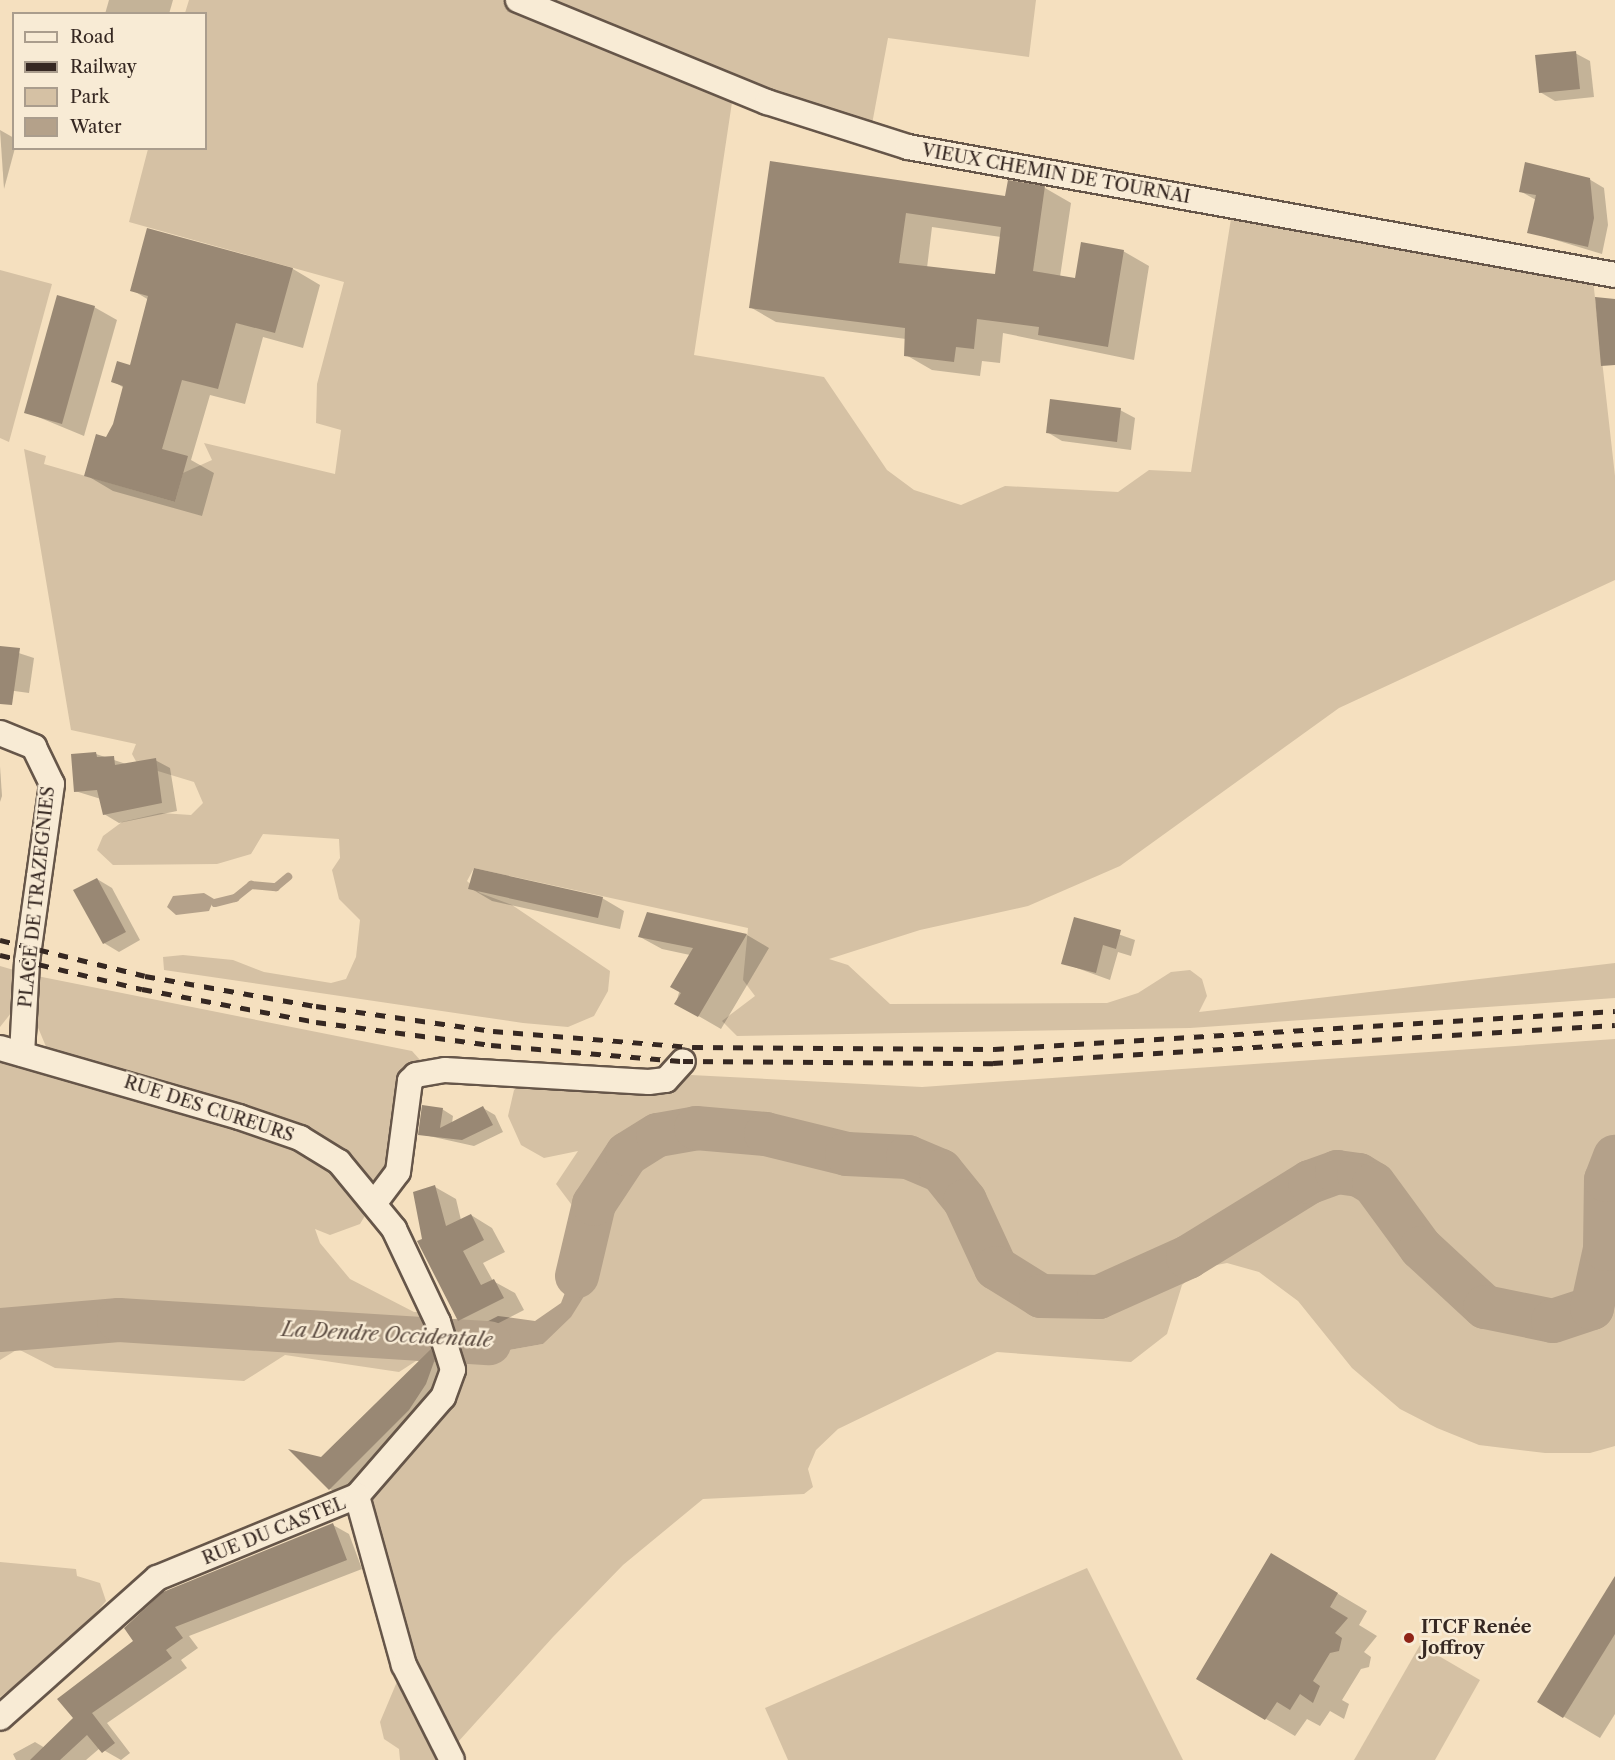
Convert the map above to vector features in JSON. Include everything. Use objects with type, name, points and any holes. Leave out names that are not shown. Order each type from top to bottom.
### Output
[{"type":"street","name":"VIEUX CHEMIN DE TOURNAI","points":[[518,0],[766,102],[908,147],[1615,275]]},
{"type":"street","name":"PLACE DE TRAZEGNIES","points":[[0,733],[34,747],[52,784],[27,962],[11,1051]]},
{"type":"street","name":"RUE DES CUREURS","points":[[11,1051],[300,1138],[339,1162],[376,1201],[438,1322],[453,1360],[443,1397],[357,1496]]},
{"type":"street","points":[[376,1201],[398,1172],[410,1081],[416,1075],[429,1070],[649,1082],[666,1080],[683,1061]]},
{"type":"street","name":"RUE DU CASTEL","points":[[0,1718],[157,1578],[357,1496],[404,1665],[452,1760]]},
{"type":"green space","points":[[189,0],[1036,0],[1029,57],[888,38],[870,135],[734,89],[694,355],[824,377],[887,470],[914,490],[961,505],[1005,486],[1118,492],[1149,470],[1191,472],[1233,206],[1592,271],[1615,476],[1615,580],[1339,708],[1120,866],[1028,906],[920,930],[829,959],[848,965],[890,1004],[1107,1003],[1138,993],[1171,972],[1190,970],[1202,979],[1207,996],[1199,1012],[1615,963],[1615,998],[1190,1028],[737,1036],[722,1021],[755,996],[743,980],[748,928],[474,868],[467,881],[480,893],[512,905],[610,971],[608,991],[594,1016],[568,1027],[523,1023],[164,970],[163,957],[183,955],[233,960],[264,972],[331,983],[346,979],[356,957],[360,920],[339,899],[332,870],[340,858],[339,839],[263,834],[251,854],[217,864],[113,865],[97,850],[103,836],[122,822],[161,813],[191,815],[203,803],[194,782],[138,765],[132,754],[136,744],[71,730],[24,449],[46,456],[44,464],[175,502],[183,473],[212,460],[204,443],[335,474],[341,430],[316,423],[317,384],[344,282],[129,222],[148,150],[207,150],[207,12],[185,12]]},
{"type":"green space","points":[[0,270],[52,284],[9,442],[0,438]]},
{"type":"green space","points":[[0,966],[24,973],[15,1008],[0,1027]]},
{"type":"green space","points":[[37,976],[412,1051],[429,1070],[416,1075],[403,1152],[360,1224],[330,1235],[315,1229],[320,1243],[350,1279],[414,1312],[433,1312],[453,1360],[543,1344],[586,1293],[590,1219],[580,1216],[556,1184],[578,1151],[544,1158],[521,1145],[508,1116],[514,1090],[532,1076],[671,1087],[691,1075],[922,1087],[1615,1039],[1615,1446],[1590,1453],[1545,1453],[1479,1445],[1437,1428],[1400,1409],[1352,1368],[1298,1301],[1259,1272],[1227,1263],[1201,1268],[1182,1285],[1167,1334],[1131,1362],[997,1352],[838,1429],[816,1450],[808,1469],[813,1487],[804,1494],[703,1499],[623,1565],[553,1637],[448,1753],[452,1760],[400,1760],[399,1749],[384,1739],[380,1722],[404,1665],[370,1500],[426,1418],[452,1360],[416,1361],[399,1372],[285,1355],[244,1381],[55,1368],[18,1349],[0,1360],[0,1048],[57,1057],[47,1049],[34,1018]]},
{"type":"green space","points":[[0,1562],[76,1569],[77,1576],[100,1583],[106,1601],[70,1644],[0,1697]]},
{"type":"green space","points":[[1087,1568],[1183,1760],[788,1760],[765,1708]]},
{"type":"green space","points":[[1420,1645],[1480,1680],[1435,1760],[1354,1760]]},
{"type":"water","points":[[204,893],[214,899],[209,911],[176,915],[167,907],[173,896]]},
{"type":"water","points":[[580,1216],[597,1222],[586,1293],[571,1317],[543,1344],[453,1360],[442,1332],[469,1331],[498,1316],[535,1321],[561,1303],[575,1267]]},
{"type":"building","points":[[1576,51],[1580,89],[1539,93],[1535,55]]},
{"type":"building","points":[[770,161],[1005,196],[1008,180],[1045,186],[1033,271],[1075,278],[1081,242],[1124,250],[1108,347],[1038,335],[1039,327],[977,319],[974,349],[956,347],[954,362],[904,356],[905,328],[749,308]],"holes":[[[906,213],[1001,227],[995,274],[899,263]]]},
{"type":"building","points":[[1525,162],[1590,178],[1594,218],[1588,247],[1527,233],[1536,195],[1519,192]]},
{"type":"building","points":[[147,228],[293,268],[275,333],[236,323],[218,389],[182,380],[162,449],[188,456],[175,502],[84,476],[96,434],[106,437],[113,424],[123,386],[111,382],[117,361],[130,365],[148,296],[130,291]]},
{"type":"building","points":[[57,295],[95,306],[62,424],[24,413]]},
{"type":"building","points":[[1595,297],[1615,299],[1615,365],[1601,366]]},
{"type":"building","points":[[1050,399],[1121,408],[1117,442],[1046,433]]},
{"type":"building","points":[[0,646],[20,648],[12,705],[0,704]]},
{"type":"building","points":[[96,752],[97,757],[114,756],[115,765],[156,758],[162,803],[103,815],[97,790],[74,792],[71,754]]},
{"type":"building","points":[[474,868],[603,897],[598,918],[468,889]]},
{"type":"building","points":[[97,878],[126,932],[103,944],[73,890]]},
{"type":"building","points":[[647,912],[747,934],[698,1017],[674,1004],[681,993],[670,987],[693,948],[638,937]]},
{"type":"building","points":[[1074,917],[1121,930],[1116,949],[1103,945],[1096,973],[1061,964]]},
{"type":"building","points":[[422,1105],[443,1108],[440,1128],[483,1106],[493,1125],[462,1140],[418,1135]]},
{"type":"building","points":[[435,1185],[446,1226],[471,1214],[484,1240],[463,1251],[481,1285],[494,1279],[504,1298],[458,1321],[417,1241],[422,1239],[413,1192]]},
{"type":"building","points":[[431,1349],[435,1359],[426,1384],[409,1410],[329,1490],[288,1449],[321,1457]]},
{"type":"building","points":[[333,1523],[347,1560],[175,1627],[183,1638],[166,1650],[172,1658],[92,1713],[115,1743],[102,1753],[87,1735],[60,1760],[30,1760],[73,1718],[57,1699],[133,1641],[124,1628],[163,1592]]},
{"type":"building","points":[[1271,1553],[1338,1593],[1330,1607],[1348,1618],[1335,1633],[1342,1638],[1339,1651],[1330,1653],[1313,1681],[1320,1686],[1313,1703],[1300,1694],[1290,1710],[1277,1702],[1265,1720],[1196,1679]]},
{"type":"building","points":[[1615,1576],[1615,1634],[1563,1718],[1537,1702]]},
{"type":"waterway","points":[[215,903],[235,898],[251,885],[276,887],[288,877]]},
{"type":"waterway","name":"La Dendre Occidentale","points":[[577,1276],[594,1204],[627,1154],[658,1135],[696,1128],[766,1134],[847,1154],[908,1157],[941,1171],[965,1201],[996,1268],[1041,1296],[1099,1297],[1188,1257],[1310,1182],[1337,1172],[1359,1175],[1374,1184],[1421,1248],[1485,1307],[1553,1321],[1592,1308],[1605,1249],[1606,1180],[1615,1157]]},
{"type":"waterway","name":"La Dendre Occidentale","points":[[0,1330],[119,1320],[489,1343]]},
{"type":"railway","points":[[0,940],[145,976],[316,1006],[493,1031],[693,1047],[994,1049],[1615,1011]]},
{"type":"railway","points":[[0,955],[142,989],[316,1022],[491,1045],[683,1061],[993,1063],[1615,1025]]},
{"type":"place","name":"ITCF Renée Joffroy","points":[[1409,1638]]}]
